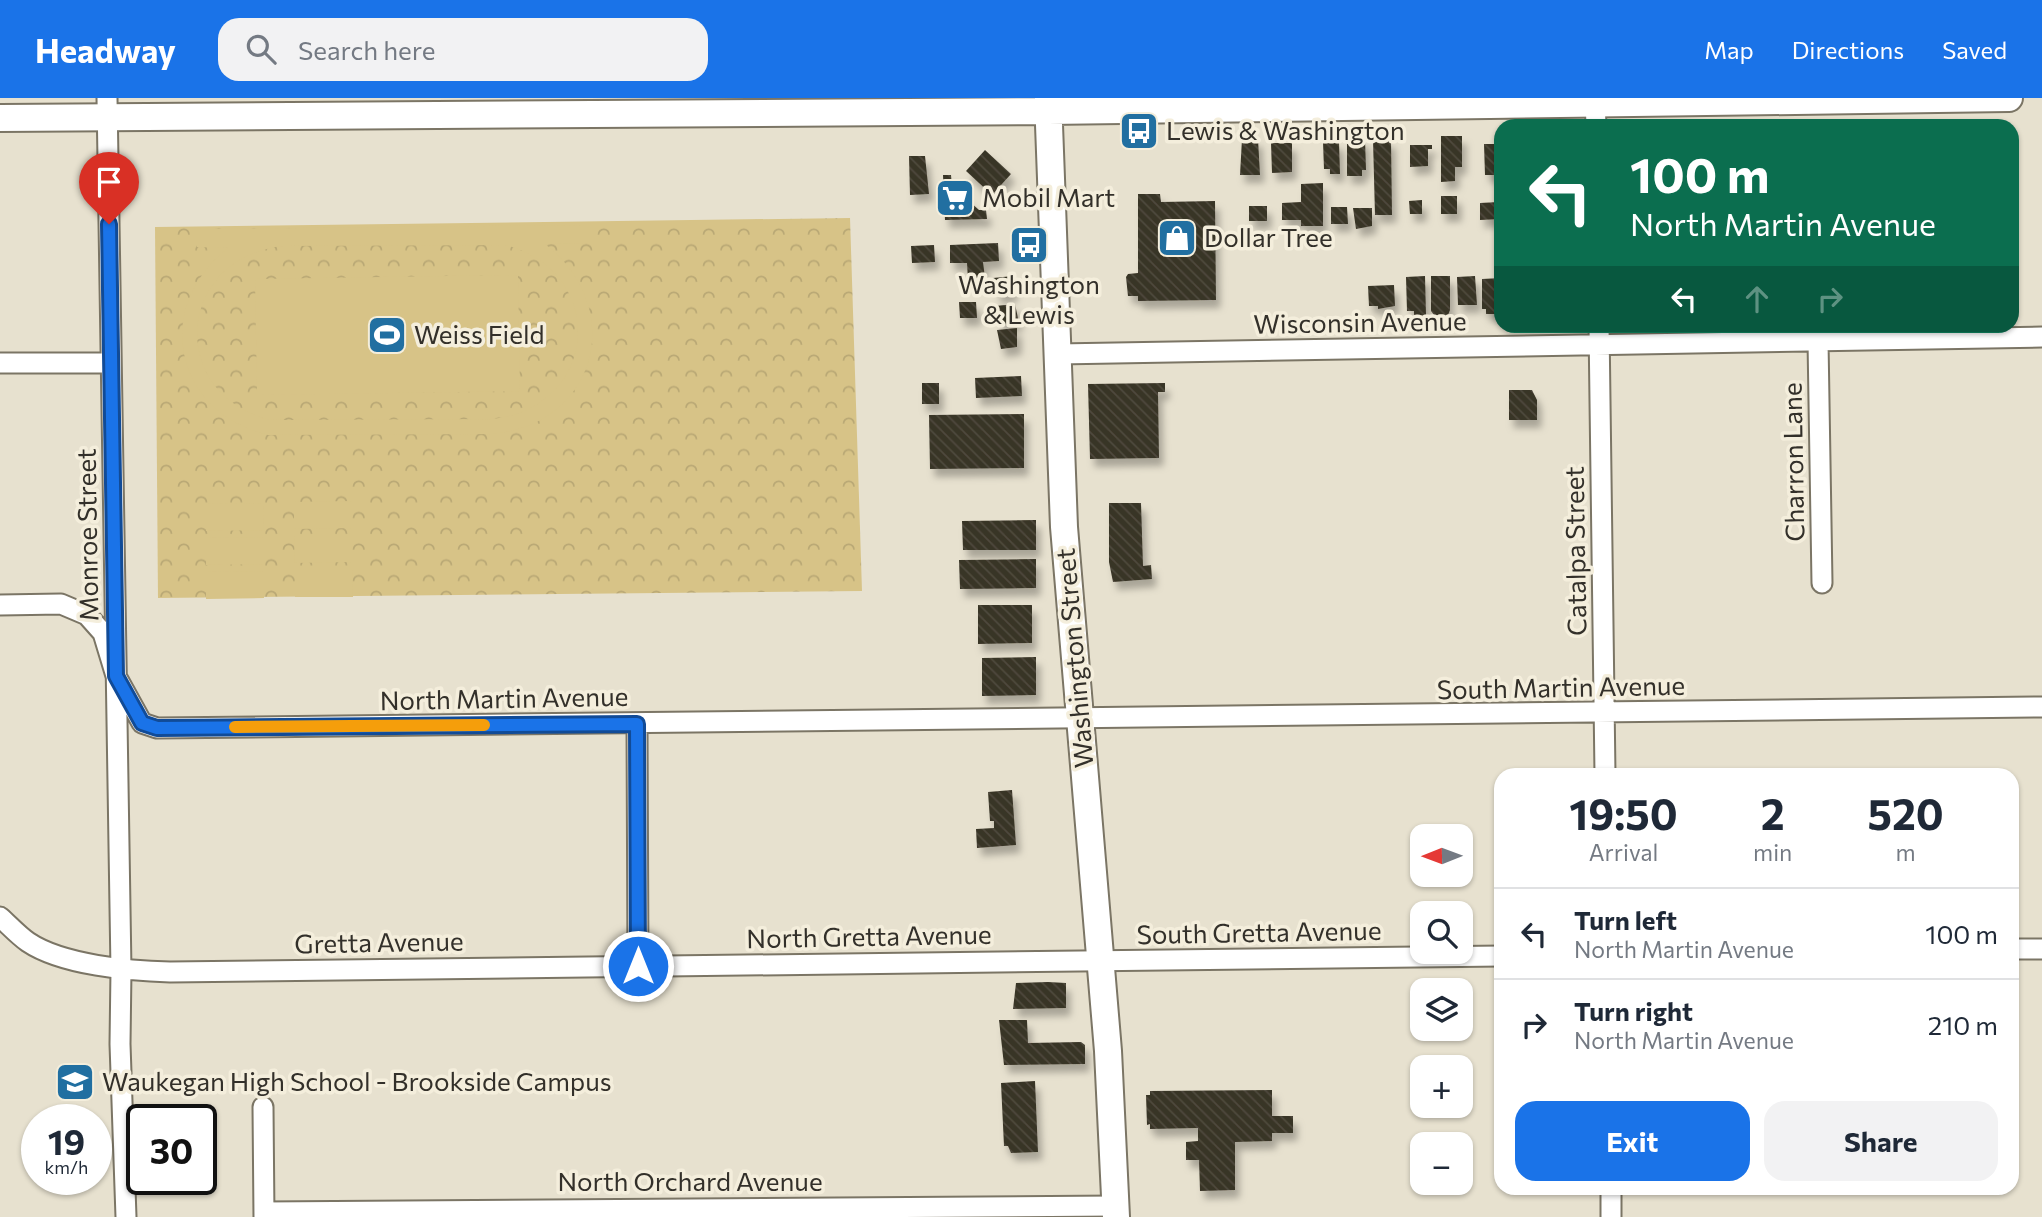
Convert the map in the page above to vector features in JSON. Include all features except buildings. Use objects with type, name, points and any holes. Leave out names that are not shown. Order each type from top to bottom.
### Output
[{"type":"main road","points":[[0,118],[107,108],[1048,104],[1596,109],[2009,98]]},
{"type":"main road","name":"Washington Street","points":[[1048,104],[1064,527],[1101,961],[1116,1212]]},
{"type":"street","name":"Monroe Street","points":[[107,108],[120,1044],[126,1217]]},
{"type":"street","name":"Wisconsin Avenue","points":[[1058,354],[1599,335],[1818,341],[2042,337]]},
{"type":"street","name":"Catalpa Street","points":[[1599,335],[1605,768]]},
{"type":"street","name":"Charron Lane","points":[[1818,341],[1822,583]]},
{"type":"street","points":[[0,363],[111,363]]},
{"type":"street","name":"North Martin Avenue","points":[[0,605],[61,604],[86,615],[103,633],[116,676],[142,723],[157,728],[952,718],[1080,720]]},
{"type":"street","name":"South Martin Avenue","points":[[1080,720],[2042,707]]},
{"type":"street","points":[[637,724],[638,966]]},
{"type":"street","name":"Gretta Avenue","points":[[0,917],[30,943],[71,958],[121,970],[638,966]]},
{"type":"street","points":[[2019,949],[2042,949]]},
{"type":"street","name":"South Gretta Avenue","points":[[1101,961],[1494,956]]},
{"type":"street","name":"North Gretta Avenue","points":[[638,966],[1101,961]]},
{"type":"street","points":[[263,1107],[264,1214]]},
{"type":"street","points":[[1611,1195],[1611,1217]]},
{"type":"street","name":"North Orchard Avenue","points":[[264,1214],[1116,1212]]},
{"type":"green space","points":[[850,218],[862,591],[158,598],[155,227]]},
{"type":"green space","points":[[585,225],[585,243],[545,244],[571,270],[586,299],[592,329],[589,359],[577,386],[557,409],[529,426],[493,434],[268,435],[236,423],[211,404],[194,381],[184,355],[183,327],[189,299],[204,272],[228,248],[197,247],[197,229]],"holes":[[[505,245],[539,260],[562,282],[575,309],[578,338],[571,366],[554,391],[528,409],[493,419],[270,420],[236,405],[213,383],[200,356],[197,327],[204,299],[221,274],[247,256],[283,246]]]},
{"type":"green space","name":"Weiss Field","points":[[518,275],[520,391],[257,395],[255,279]]},
{"type":"green space","points":[[352,501],[352,528],[294,529],[294,502]]},
{"type":"green space","points":[[263,503],[264,530],[206,531],[206,504]]},
{"type":"green space","points":[[294,536],[352,536],[352,562],[295,563]]},
{"type":"green space","points":[[264,537],[264,564],[206,565],[206,538]]},
{"type":"green space","points":[[295,570],[352,570],[353,597],[295,597]]},
{"type":"green space","points":[[264,571],[264,598],[206,599],[206,572]]},
{"type":"slow traffic","points":[[235,727],[484,725]]},
{"type":"place","name":"Lewis & Washington","points":[[1139,131]]},
{"type":"place","name":"Mobil Mart","points":[[955,198]]},
{"type":"place","name":"Dollar Tree","points":[[1177,238]]},
{"type":"place","name":"Washington & Lewis","points":[[1029,245]]},
{"type":"place","name":"Weiss Field","points":[[387,335]]},
{"type":"place","name":"Waukegan High School - Brookside Campus","points":[[75,1082]]},
{"type":"route","points":[[109,224],[116,676],[142,723],[157,728],[637,724],[638,966]]}]
